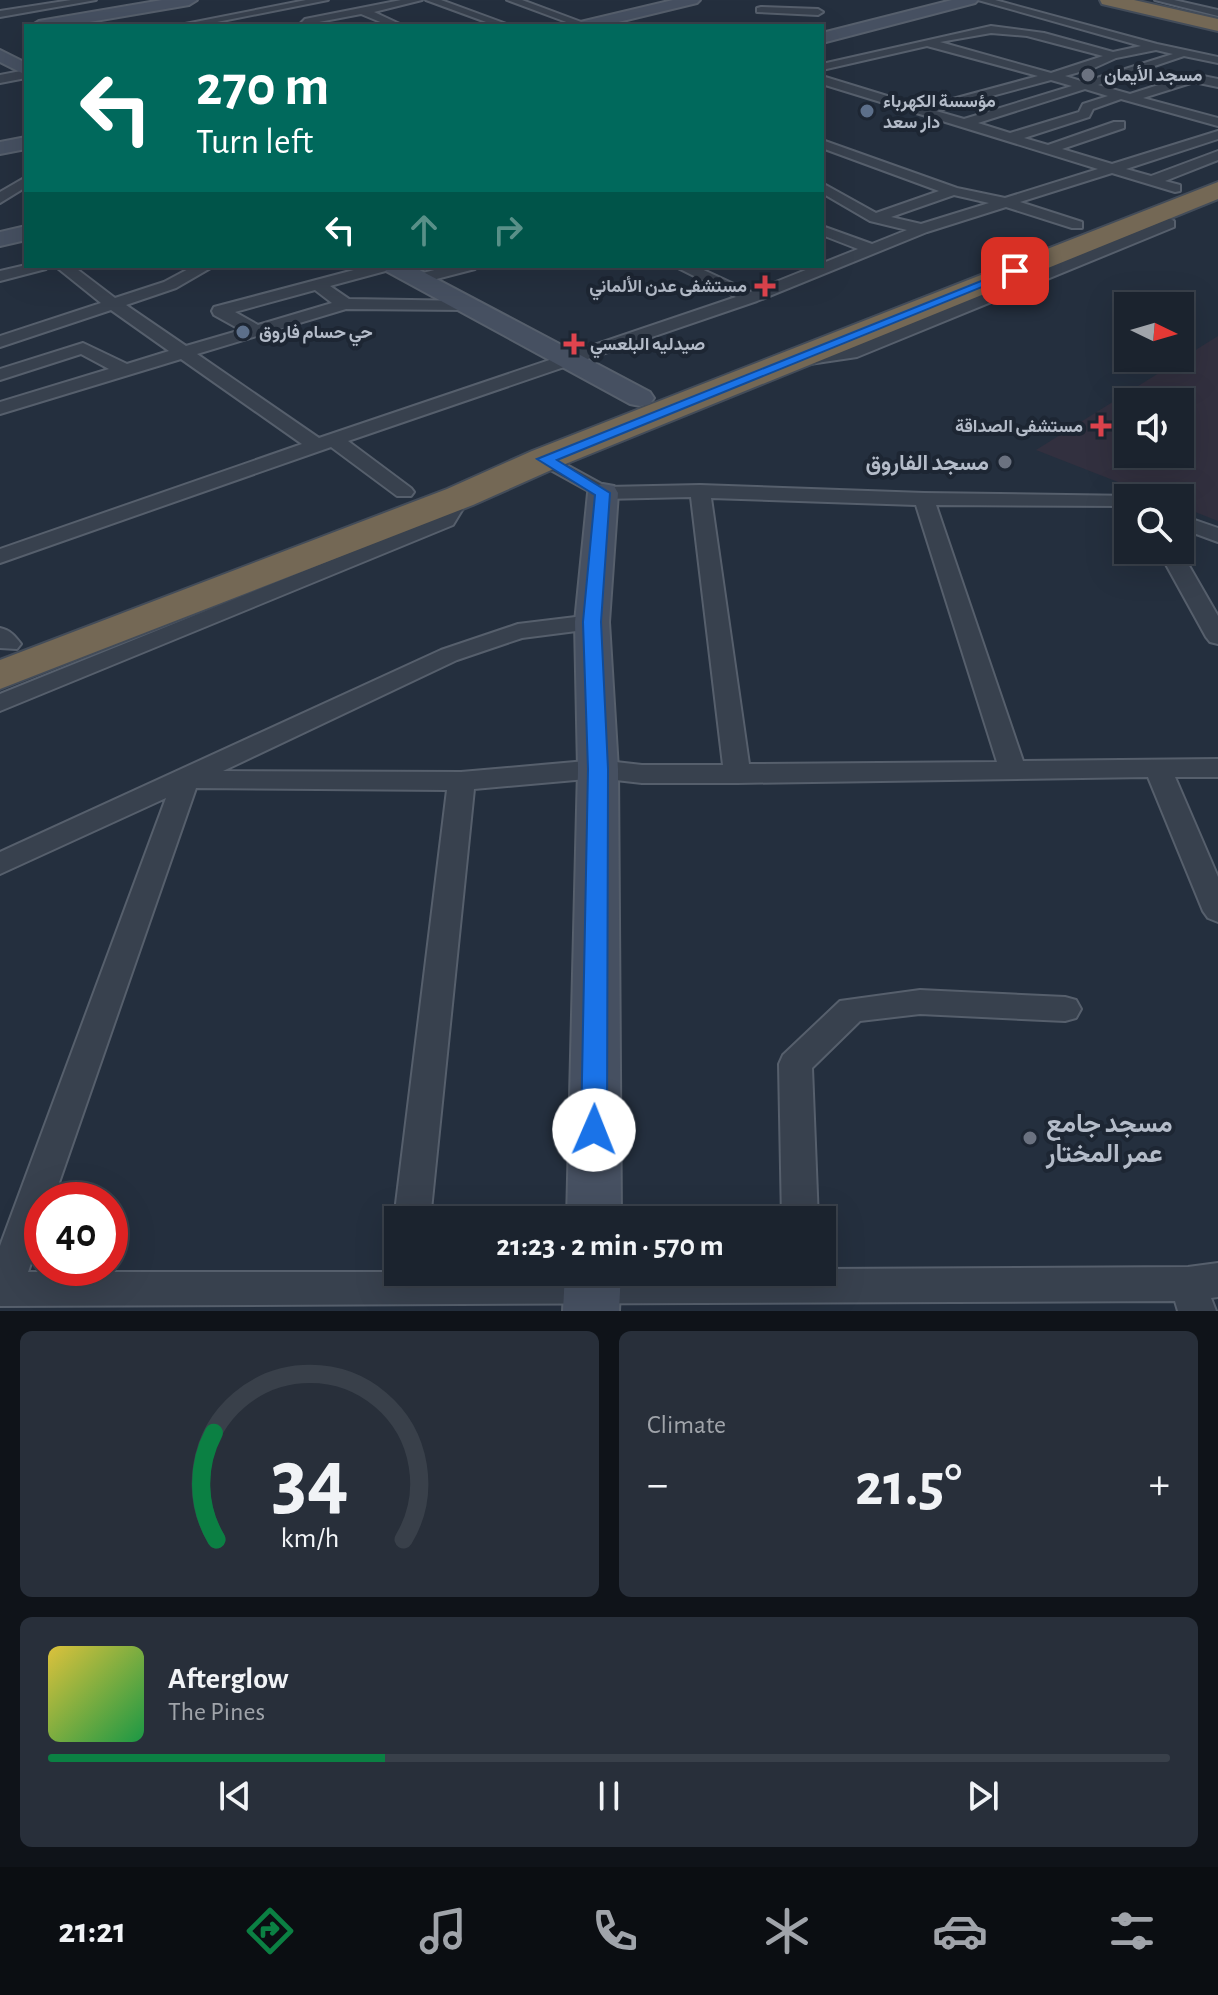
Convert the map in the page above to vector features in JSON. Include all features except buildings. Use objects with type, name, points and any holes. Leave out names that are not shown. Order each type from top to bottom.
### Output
[{"type":"highway","points":[[1109,0],[1214,16]]},
{"type":"highway","points":[[1133,0],[1214,16]]},
{"type":"highway","points":[[2,651],[1077,225],[1218,173]]},
{"type":"highway","points":[[2,651],[460,497],[545,459],[789,362],[1161,194],[1218,190]]},
{"type":"street","points":[[0,0],[21,11]]},
{"type":"street","points":[[0,14],[91,0]]},
{"type":"street","points":[[51,24],[188,0],[220,21]]},
{"type":"street","points":[[190,24],[323,0]]},
{"type":"street","points":[[333,0],[394,24]]},
{"type":"street","points":[[279,8],[306,24],[417,0]]},
{"type":"street","points":[[431,0],[501,24]]},
{"type":"street","points":[[512,0],[579,24]]},
{"type":"street","points":[[593,24],[692,0]]},
{"type":"street","points":[[816,24],[823,0]]},
{"type":"street","points":[[824,37],[970,0]]},
{"type":"street","points":[[983,0],[1156,47],[1218,60]]},
{"type":"street","points":[[1160,0],[1214,16]]},
{"type":"street","points":[[762,5],[818,12]]},
{"type":"street","points":[[156,6],[195,23]]},
{"type":"street","points":[[827,66],[974,31],[1005,30],[1113,55]]},
{"type":"street","points":[[926,42],[1218,122]]},
{"type":"street","points":[[921,111],[1090,66],[1113,55],[1156,47]]},
{"type":"street","points":[[963,124],[1188,53]]},
{"type":"street","points":[[0,55],[24,71]]},
{"type":"street","points":[[827,66],[857,73]]},
{"type":"street","points":[[0,79],[24,73]]},
{"type":"street","points":[[1085,114],[1087,107],[1193,78],[1218,83]]},
{"type":"street","points":[[824,81],[1110,168],[1161,194],[1218,155]]},
{"type":"street","points":[[1176,111],[1204,102]]},
{"type":"street","points":[[1009,138],[1085,114],[1119,125],[1046,150]]},
{"type":"street","points":[[0,556],[564,359],[808,278],[869,248],[922,229],[1218,135]]},
{"type":"street","points":[[0,148],[24,143]]},
{"type":"street","points":[[824,145],[953,191],[1004,202],[1077,225]]},
{"type":"street","points":[[832,162],[853,156]]},
{"type":"street","points":[[0,199],[24,182]]},
{"type":"street","points":[[824,188],[875,218],[922,229]]},
{"type":"street","points":[[875,218],[953,191]]},
{"type":"street","points":[[824,231],[869,248]]},
{"type":"street","points":[[0,276],[32,268]]},
{"type":"street","points":[[66,268],[187,354],[404,492]]},
{"type":"street","points":[[0,342],[110,302],[170,285],[202,268]]},
{"type":"street","points":[[256,331],[220,311],[379,268]]},
{"type":"street","points":[[398,268],[640,398]]},
{"type":"street","points":[[421,278],[461,268]]},
{"type":"street","points":[[686,268],[751,298]]},
{"type":"street","points":[[785,268],[808,278]]},
{"type":"street","points":[[315,283],[345,304]]},
{"type":"street","points":[[0,408],[345,304],[466,305]]},
{"type":"street","points":[[0,375],[83,348],[124,370]]},
{"type":"street","points":[[545,459],[603,493],[700,491],[924,499],[1114,500]]},
{"type":"street","points":[[700,491],[737,774]]},
{"type":"street","points":[[594,1206],[598,769],[592,622],[603,493]]},
{"type":"street","points":[[0,703],[446,521],[460,497]]},
{"type":"street","points":[[924,499],[1013,771]]},
{"type":"street","points":[[1194,527],[1218,536]]},
{"type":"street","points":[[1177,564],[1218,637]]},
{"type":"street","points":[[0,864],[449,655],[518,631],[592,622]]},
{"type":"street","points":[[186,779],[461,781],[598,769],[642,774],[737,774],[1218,768]]},
{"type":"street","points":[[1158,769],[1218,911]]},
{"type":"street","points":[[186,779],[2,1289],[384,1279]]},
{"type":"street","points":[[414,1206],[461,781]]},
{"type":"street","points":[[800,1206],[795,1064],[851,1010],[920,1002],[1065,1009]]},
{"type":"street","points":[[530,1286],[592,1290],[1201,1292]]},
{"type":"shaded area","name":"مستشفى الصداقة","points":[[1218,336],[1218,521],[1194,512],[1194,484],[1123,484],[1036,450],[1114,401],[1114,468],[1194,468],[1194,388],[1135,388],[1161,372],[1194,372],[1194,351]]},
{"type":"place","name":"مسجد الأيمان","points":[[1088,75]]},
{"type":"place","name":"مؤسسة الكهرباء دار سعد","points":[[867,111]]},
{"type":"place","name":"مستشفى عدن الألماني","points":[[765,286]]},
{"type":"place","name":"حي حسام فاروق","points":[[243,332]]},
{"type":"place","name":"صيدليه البلعسي","points":[[574,344]]},
{"type":"place","name":"مستشفى الصداقة","points":[[1101,426]]},
{"type":"place","name":"مسجد الفاروق","points":[[1005,462]]},
{"type":"place","name":"مسجد جامع عمر المختار","points":[[1030,1138]]},
{"type":"route","points":[[594,1130],[598,769],[592,622],[603,493],[545,459],[1015,271]]}]
